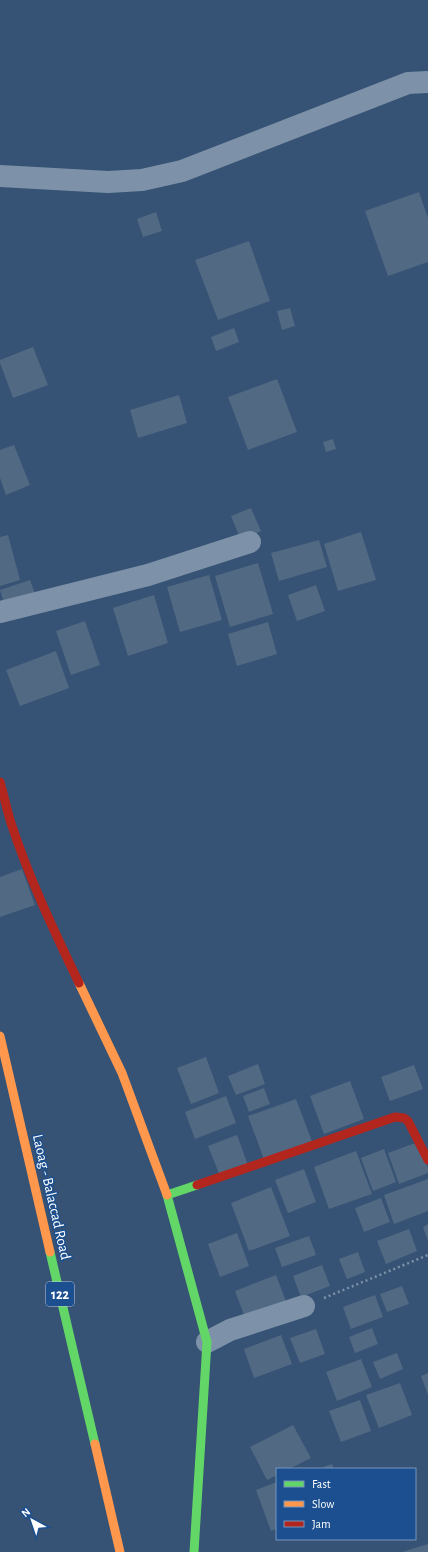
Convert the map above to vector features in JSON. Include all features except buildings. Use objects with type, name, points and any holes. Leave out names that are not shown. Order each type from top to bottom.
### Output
[{"type":"street","points":[[0,176],[108,182],[142,180],[182,171],[408,83],[428,82]]},
{"type":"street","points":[[0,612],[148,575],[250,542]]},
{"type":"street","points":[[0,782],[11,823],[27,867],[55,932],[122,1073],[167,1195],[207,1342],[194,1552]]},
{"type":"street","name":"Laoag - Balaccad Road","points":[[0,1036],[120,1552]]},
{"type":"street","points":[[167,1195],[395,1117],[404,1118],[408,1121],[428,1160]]},
{"type":"street","points":[[207,1342],[230,1330],[304,1306]]},
{"type":"path","points":[[304,1306],[428,1255]]},
{"type":"traffic: fast","points":[[194,1552],[207,1342],[167,1195],[197,1185]]},
{"type":"traffic: fast","points":[[50,1252],[95,1444]]},
{"type":"traffic: slow","points":[[79,983],[122,1073],[167,1195]]},
{"type":"traffic: slow","points":[[0,1036],[50,1252]]},
{"type":"traffic: slow","points":[[95,1444],[120,1552]]},
{"type":"traffic: jam","points":[[0,782],[11,823],[26,864],[51,924],[79,983]]},
{"type":"traffic: jam","points":[[197,1185],[395,1117],[404,1118],[408,1121],[428,1160]]}]
